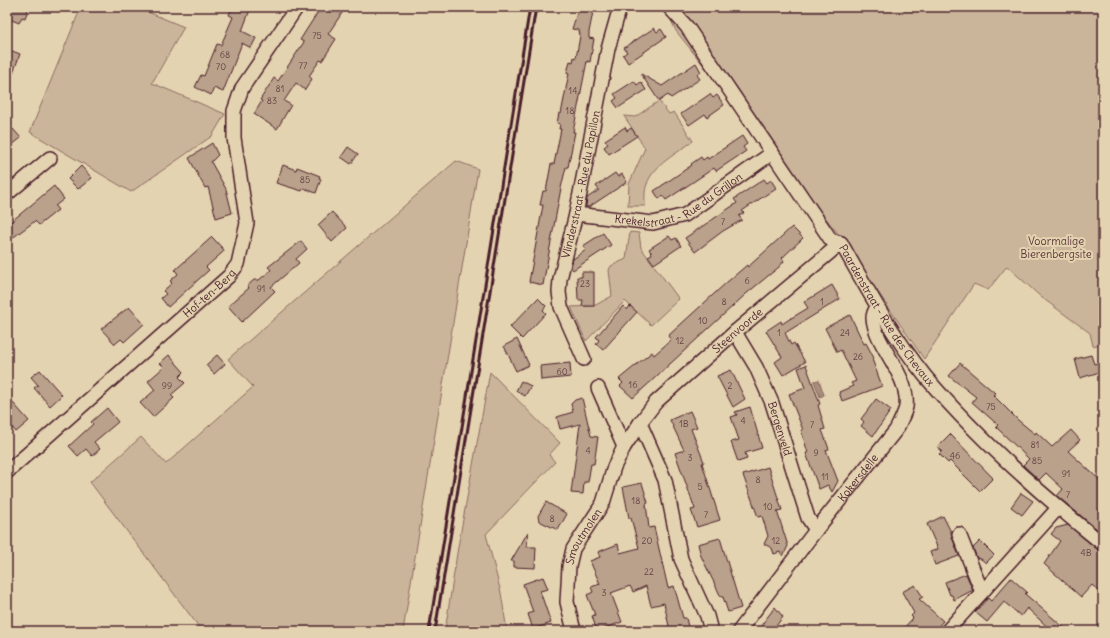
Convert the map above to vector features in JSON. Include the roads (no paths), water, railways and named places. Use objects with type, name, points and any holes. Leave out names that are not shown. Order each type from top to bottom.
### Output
[{"type":"street","name":"Hof-ten-Berg","points":[[7,472],[229,276],[238,264],[248,223],[234,138],[234,111],[242,88],[297,7]]},
{"type":"street","name":"Vlinderstraat - Rue du Papillon","points":[[584,359],[561,307],[559,292],[560,279],[576,214],[608,49],[620,7]]},
{"type":"street","name":"Paardenstraat - Rue des Chevaux","points":[[670,7],[687,28],[831,240],[841,244],[877,307],[925,375],[963,418],[1000,455],[1058,508],[1103,544]]},
{"type":"street","name":"Krekelstraat - Rue du Grillon","points":[[576,214],[653,224],[685,215],[772,153]]},
{"type":"street","points":[[7,194],[50,158]]},
{"type":"street","name":"Steenvoorde","points":[[624,446],[656,402],[735,332],[841,244]]},
{"type":"street","name":"Kokersdelle","points":[[740,631],[816,530],[896,430],[905,408],[904,390],[872,317],[877,307]]},
{"type":"street","name":"Bergenveld","points":[[735,332],[756,367],[772,404],[808,518],[816,530]]},
{"type":"street","points":[[598,388],[624,446]]},
{"type":"street","points":[[640,423],[665,480],[682,559],[707,616],[711,631]]},
{"type":"street","name":"Smoutmolen","points":[[574,631],[567,602],[569,566],[573,550],[603,503],[614,467],[624,446]]},
{"type":"street","points":[[947,631],[1058,508]]},
{"type":"street","points":[[959,534],[982,592]]},
{"type":"railway","points":[[429,631],[530,7]]},
{"type":"railway","points":[[435,631],[536,7]]},
{"type":"park label","name":"Voormalige Bierenbergsite","points":[[1056,247]]}]
